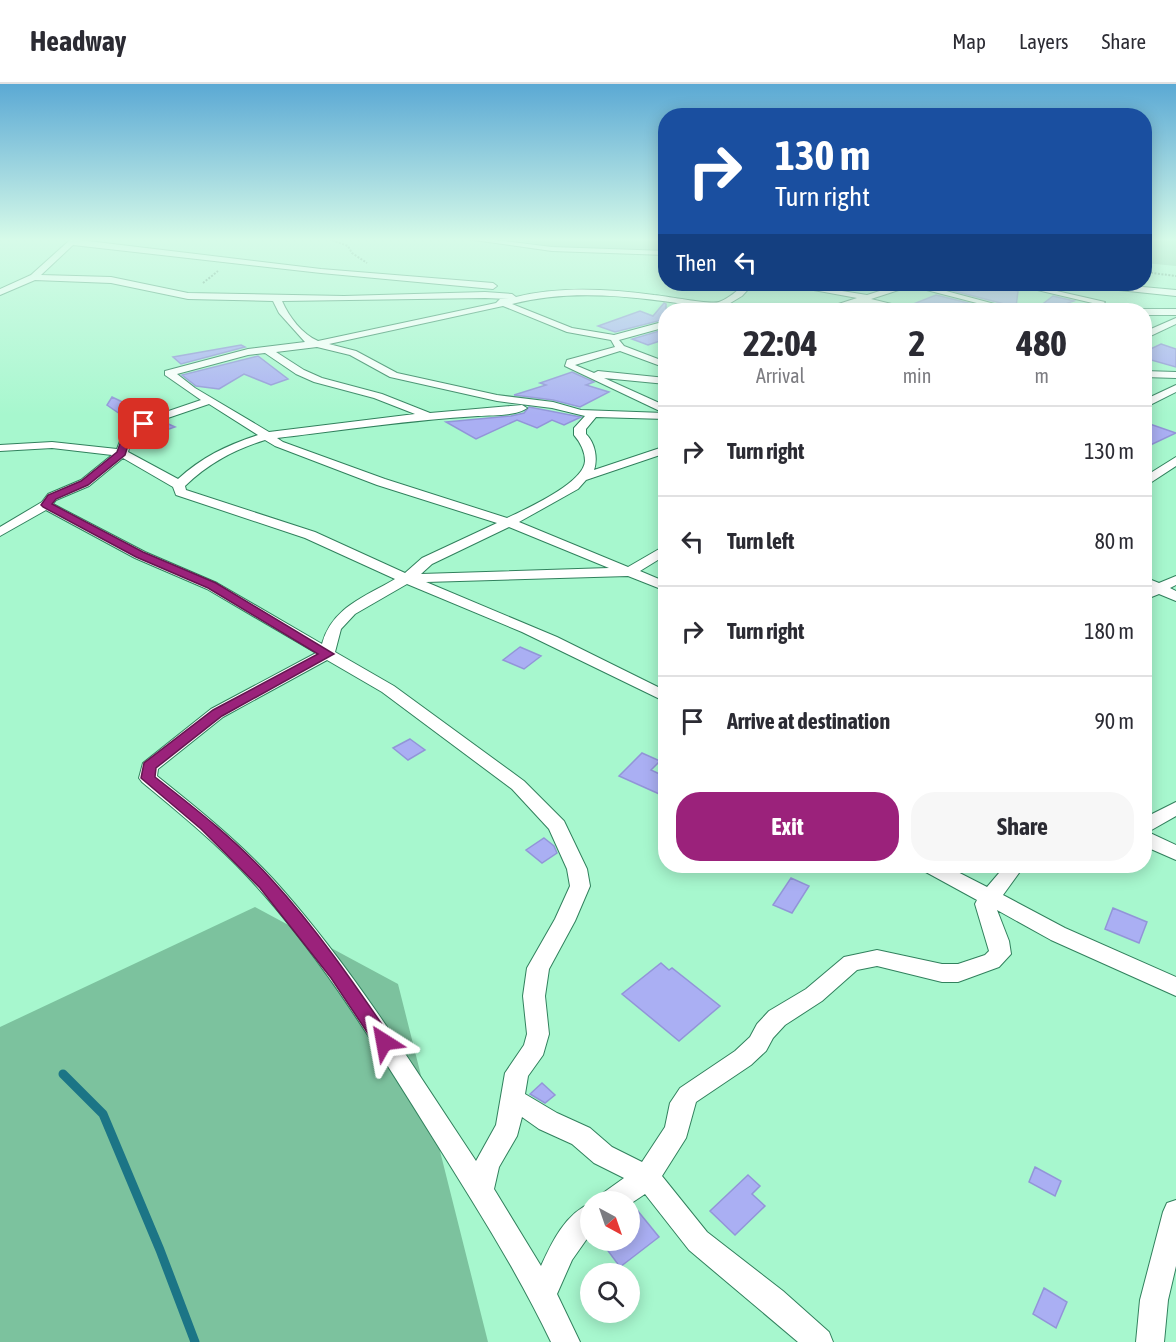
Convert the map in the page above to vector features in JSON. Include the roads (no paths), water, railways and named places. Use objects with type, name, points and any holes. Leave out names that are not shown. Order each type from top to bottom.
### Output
[{"type":"street","points":[[239,298],[344,298]]},
{"type":"street","points":[[491,298],[570,330],[614,338],[658,326]]},
{"type":"street","points":[[317,345],[524,298]]},
{"type":"street","points":[[665,298],[688,303]]},
{"type":"street","points":[[849,303],[864,298],[881,303]]},
{"type":"street","points":[[962,298],[982,303]]},
{"type":"street","points":[[1081,298],[1101,302],[1110,298]]},
{"type":"street","points":[[277,299],[301,342]]},
{"type":"street","points":[[1152,312],[1176,312]]},
{"type":"street","points":[[1152,332],[1176,321]]},
{"type":"street","points":[[614,338],[621,348]]},
{"type":"street","points":[[285,361],[286,354],[301,342]]},
{"type":"street","points":[[658,412],[645,416],[593,414],[553,405],[497,398],[394,375],[353,353],[301,342],[169,373],[208,401],[228,411],[279,444],[381,482],[508,522],[658,584]]},
{"type":"street","points":[[658,360],[621,348],[571,362],[570,366],[658,407]]},
{"type":"street","points":[[265,349],[300,372],[318,380],[378,396],[429,416]]},
{"type":"street","points":[[583,372],[658,380]]},
{"type":"street","points":[[1152,374],[1176,375]]},
{"type":"street","points":[[1152,386],[1164,394]]},
{"type":"street","points":[[1152,401],[1176,388]]},
{"type":"street","points":[[0,532],[46,505],[52,497],[85,483],[122,453],[128,432],[155,418],[208,401]]},
{"type":"street","points":[[179,485],[196,469],[220,453],[266,436],[429,416],[553,405]]},
{"type":"street","points":[[566,1342],[543,1293],[481,1190],[343,981],[266,884],[206,825],[148,778],[149,766],[217,713],[327,654],[334,628],[350,611],[408,578],[428,561],[550,502],[574,486],[591,461],[586,441],[580,435],[580,428],[593,414]]},
{"type":"street","points":[[0,448],[52,445],[122,453],[179,485]]},
{"type":"street","points":[[581,478],[658,452]]},
{"type":"street","points":[[1152,478],[1176,461]]},
{"type":"street","points":[[179,485],[180,492],[217,507],[312,536],[351,555],[551,640],[658,693]]},
{"type":"street","points":[[46,505],[140,555],[212,586],[388,689],[518,785],[557,826],[577,870],[579,886],[565,921],[538,968],[534,996],[538,1034],[535,1048],[517,1073],[508,1128],[487,1164],[481,1190]]},
{"type":"street","points":[[408,578],[629,572],[658,554]]},
{"type":"street","points":[[1152,592],[1176,580]]},
{"type":"street","points":[[1152,585],[1176,597]]},
{"type":"street","points":[[1152,822],[1176,808]]},
{"type":"street","points":[[1152,842],[1176,853]]},
{"type":"street","points":[[944,873],[1058,934],[1176,987]]},
{"type":"street","points":[[627,1191],[647,1177],[677,1130],[682,1103],[688,1095],[742,1058],[758,1044],[765,1031],[777,1018],[814,995],[851,963],[877,958],[942,973],[958,973],[992,961],[1000,954],[1000,945],[988,919],[985,904],[1009,873]]},
{"type":"street","points":[[513,1099],[548,1121],[581,1136],[603,1155],[647,1177],[698,1241],[773,1301],[819,1342]]},
{"type":"street","points":[[1150,1342],[1154,1300],[1176,1212]]},
{"type":"street","points":[[543,1293],[580,1224]]},
{"type":"waterway","points":[[63,1074],[103,1114],[160,1250],[195,1342]]}]
